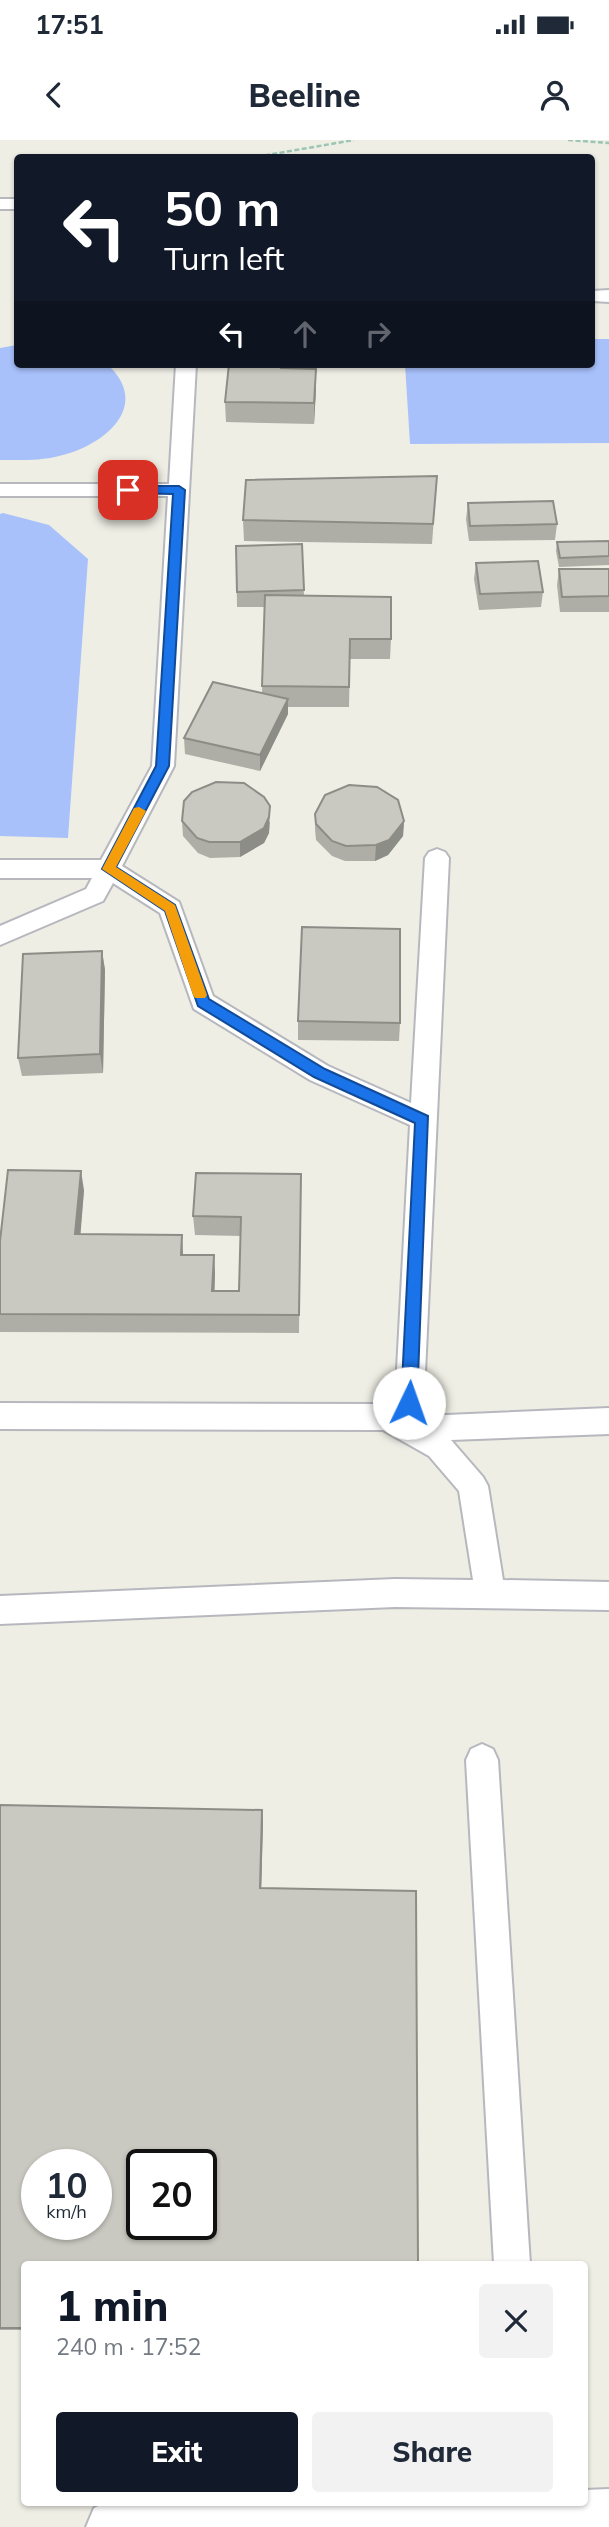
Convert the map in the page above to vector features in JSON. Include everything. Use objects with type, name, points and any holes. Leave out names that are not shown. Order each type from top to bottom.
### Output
[{"type":"street","points":[[113,2527],[609,2516]]},
{"type":"lane","points":[[0,936],[95,895],[163,766],[186,368]]},
{"type":"lane","points":[[0,490],[179,490]]},
{"type":"lane","points":[[408,1429],[437,858]]},
{"type":"lane","points":[[0,869],[108,869],[170,908],[203,1002],[319,1073],[423,1120]]},
{"type":"lane","points":[[0,1416],[387,1417],[439,1447],[473,1486],[490,1594]]},
{"type":"lane","points":[[408,1429],[609,1421]]},
{"type":"lane","points":[[0,1610],[395,1592],[609,1596]]},
{"type":"lane","points":[[482,1760],[512,2261]]},
{"type":"path","points":[[273,154],[354,140]]},
{"type":"path","points":[[568,140],[609,142]]},
{"type":"water","points":[[595,339],[609,339],[609,443],[410,444],[405,368],[595,368]]},
{"type":"water","points":[[14,346],[14,368],[110,368],[120,380],[125,395],[124,409],[117,422],[106,434],[76,451],[45,459],[0,460],[0,348]]},
{"type":"water","points":[[0,514],[49,525],[88,559],[68,838],[0,836]]},
{"type":"building","points":[[229,368],[316,369],[314,403],[225,402]]},
{"type":"building","points":[[437,476],[433,524],[243,520],[246,480]]},
{"type":"building","points":[[553,501],[557,524],[470,526],[468,503]]},
{"type":"building","points":[[609,541],[609,556],[560,558],[557,542]]},
{"type":"building","points":[[302,544],[304,590],[237,592],[236,546]]},
{"type":"building","points":[[538,561],[543,592],[480,594],[476,563]]},
{"type":"building","points":[[559,569],[609,569],[609,596],[562,597]]},
{"type":"building","points":[[265,595],[391,597],[391,639],[350,639],[349,687],[262,686]]},
{"type":"building","points":[[213,682],[288,699],[260,755],[184,738]]},
{"type":"building","points":[[216,782],[244,783],[264,797],[270,806],[264,828],[240,842],[209,842],[197,838],[182,821],[184,801],[192,792]]},
{"type":"building","points":[[349,785],[377,787],[398,800],[404,821],[389,840],[376,845],[346,846],[332,841],[316,824],[315,814],[325,795]]},
{"type":"building","points":[[302,927],[400,929],[400,1023],[298,1021]]},
{"type":"building","points":[[102,951],[100,1054],[18,1058],[23,954]]},
{"type":"building","points":[[8,1170],[81,1171],[75,1234],[182,1235],[181,1255],[214,1255],[212,1291],[239,1291],[241,1217],[193,1216],[196,1173],[301,1174],[299,1315],[0,1314],[0,1241]]},
{"type":"building","points":[[0,1805],[262,1810],[260,1888],[416,1891],[418,2261],[21,2261],[21,2328],[0,2328]]},
{"type":"slow traffic","points":[[139,811],[108,869],[170,908],[200,995]]},
{"type":"route","points":[[128,490],[179,490],[163,766],[108,869],[170,908],[203,1002],[319,1073],[423,1120],[409,1403]]}]
